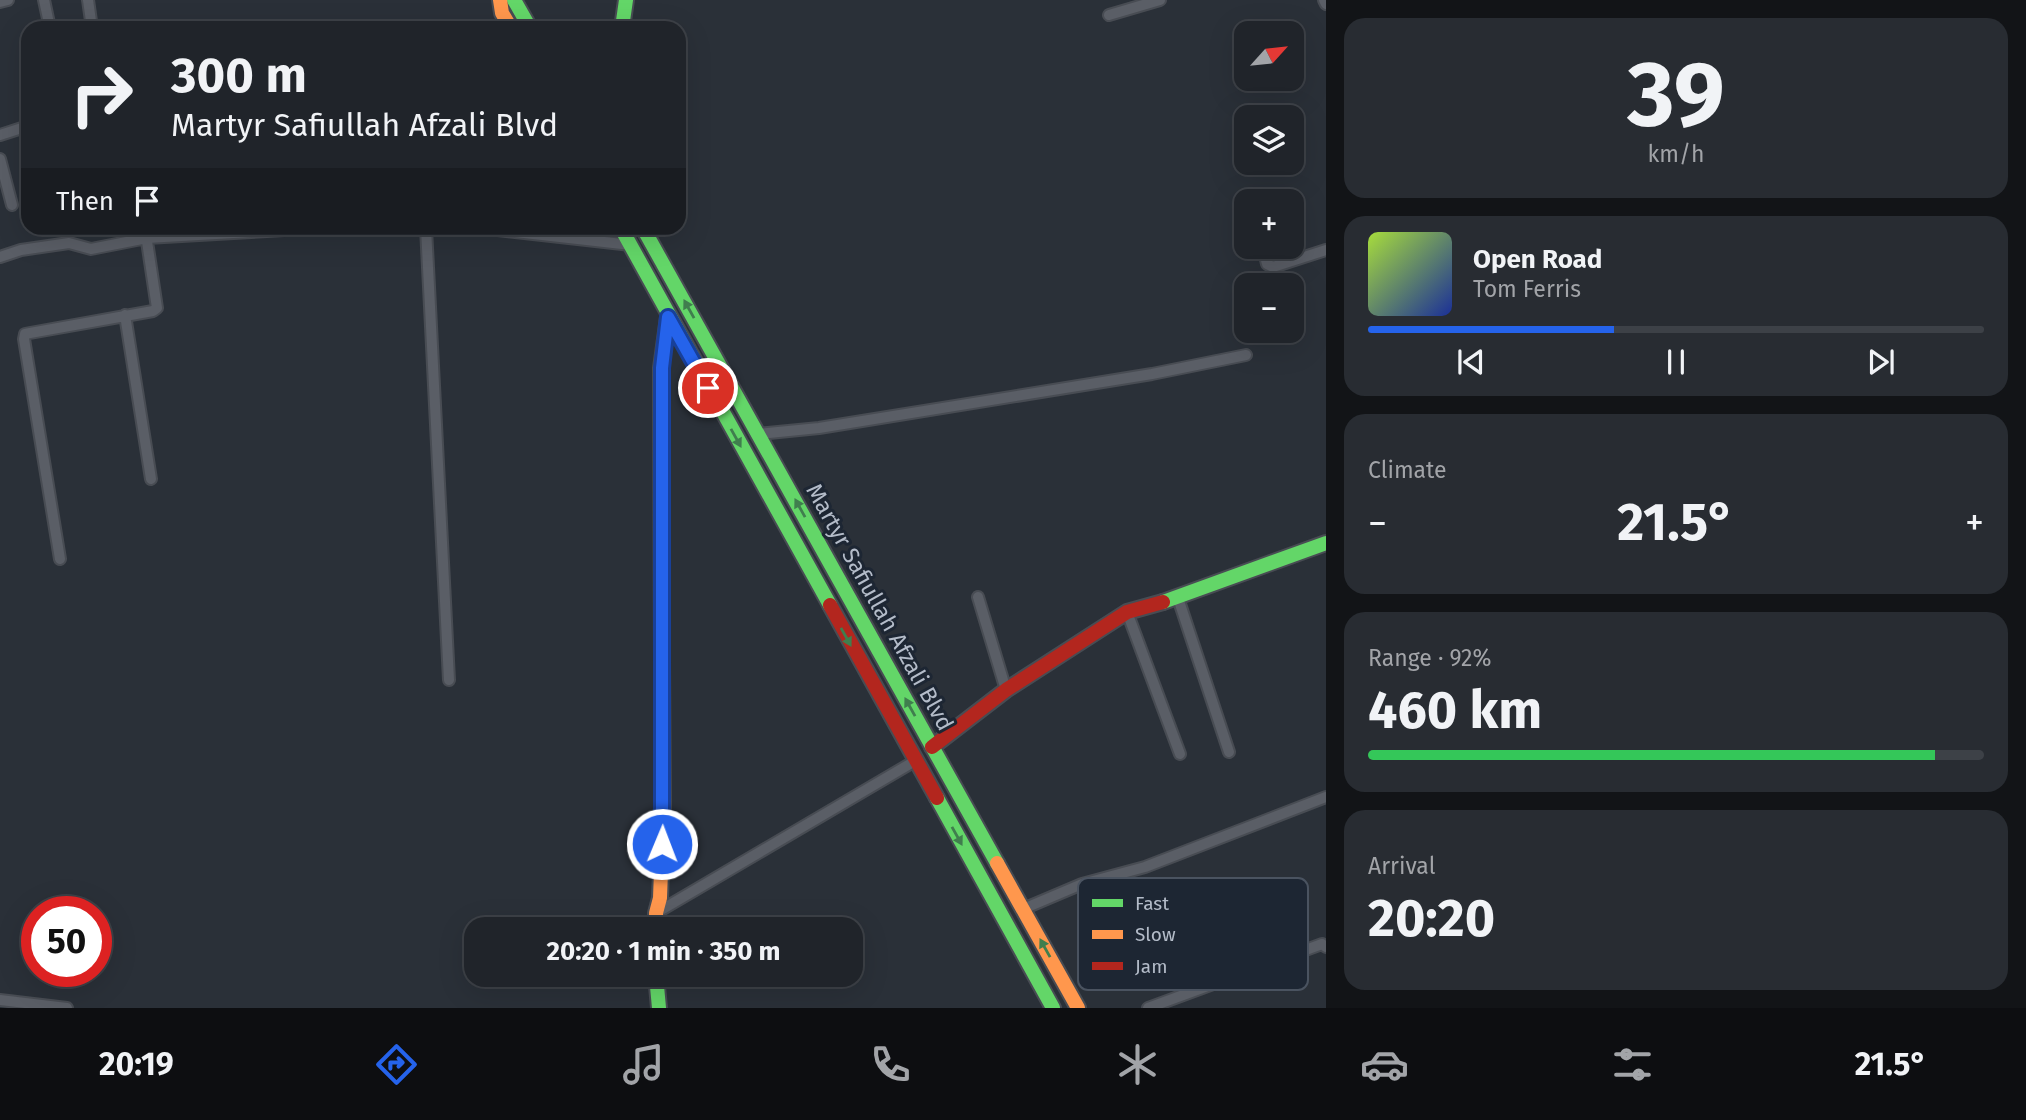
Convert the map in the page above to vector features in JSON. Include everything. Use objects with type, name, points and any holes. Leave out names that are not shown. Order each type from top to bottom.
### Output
[{"type":"main road","points":[[500,0],[506,21]]},
{"type":"main road","points":[[514,0],[526,21]]},
{"type":"main road","points":[[623,21],[626,0]]},
{"type":"main road","name":"Martyr Safiullah Afzali Blvd","points":[[625,235],[668,317],[1053,1008]]},
{"type":"main road","name":"Martyr Safiullah Afzali Blvd","points":[[647,235],[1078,1008]]},
{"type":"main road","points":[[656,917],[660,898],[663,817],[662,368],[668,317]]},
{"type":"main road","points":[[932,747],[1006,690],[1127,612],[1178,598],[1326,543]]},
{"type":"main road","points":[[866,672],[888,667]]},
{"type":"main road","points":[[657,987],[659,1008]]},
{"type":"street","points":[[0,2],[8,0]]},
{"type":"street","points":[[44,0],[48,21]]},
{"type":"street","points":[[88,0],[91,21]]},
{"type":"street","points":[[1108,15],[1160,0]]},
{"type":"street","points":[[0,135],[21,128]]},
{"type":"street","points":[[0,159],[12,205]]},
{"type":"street","points":[[0,257],[41,246],[69,243],[91,249],[139,235]]},
{"type":"street","points":[[60,559],[25,334],[153,311],[157,308],[146,235]]},
{"type":"street","points":[[426,235],[449,680]]},
{"type":"street","points":[[542,235],[631,245]]},
{"type":"street","points":[[1304,257],[1326,250]]},
{"type":"street","points":[[1266,259],[1267,264],[1273,267],[1298,259]]},
{"type":"street","points":[[125,316],[151,479]]},
{"type":"street","points":[[758,434],[818,428],[1098,383],[1246,355]]},
{"type":"street","points":[[978,597],[1006,690]]},
{"type":"street","points":[[1178,598],[1229,752]]},
{"type":"street","points":[[1127,612],[1180,754]]},
{"type":"street","points":[[656,913],[915,761]]},
{"type":"street","points":[[1105,878],[1145,867],[1326,797]]},
{"type":"street","points":[[1023,909],[1078,886]]},
{"type":"street","points":[[1308,949],[1322,944],[1326,947]]},
{"type":"street","points":[[1148,1008],[1197,990]]},
{"type":"street","points":[[0,1000],[67,1008]]},
{"type":"traffic: fast","points":[[514,0],[526,21]]},
{"type":"traffic: fast","points":[[623,21],[626,0]]},
{"type":"traffic: fast","points":[[625,235],[830,605]]},
{"type":"traffic: fast","points":[[647,235],[997,863]]},
{"type":"traffic: fast","points":[[662,661],[661,368],[668,317]]},
{"type":"traffic: fast","points":[[1163,602],[1326,543]]},
{"type":"traffic: fast","points":[[937,798],[1053,1008]]},
{"type":"traffic: fast","points":[[657,987],[659,1008]]},
{"type":"traffic: slow","points":[[500,0],[502,13],[507,21]]},
{"type":"traffic: slow","points":[[656,917],[660,898],[663,817],[662,661]]},
{"type":"traffic: slow","points":[[997,863],[1078,1008]]},
{"type":"traffic: jam","points":[[932,747],[1006,690],[1127,612],[1163,602]]},
{"type":"traffic: jam","points":[[830,605],[937,798]]},
{"type":"route","points":[[662,844],[662,368],[668,317],[708,388]]}]
